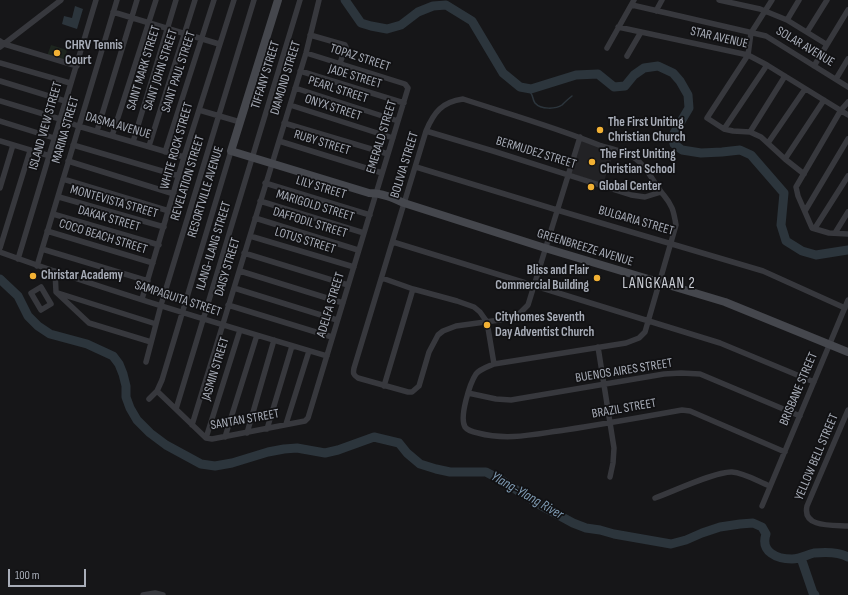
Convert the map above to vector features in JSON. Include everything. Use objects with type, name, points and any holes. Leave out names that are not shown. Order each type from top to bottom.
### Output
[{"type":"street","points":[[1,44],[61,0]]},
{"type":"street","name":"ISLAND VIEW STREET","points":[[18,259],[96,0]]},
{"type":"street","name":"MARINA STREET","points":[[37,266],[117,0]]},
{"type":"street","points":[[98,131],[137,0]]},
{"type":"street","points":[[112,136],[150,23],[156,0]]},
{"type":"street","name":"SAINT MARK STREET","points":[[133,142],[176,0]]},
{"type":"street","name":"SAINT JOHN STREET","points":[[149,146],[195,0]]},
{"type":"street","name":"SAINT PAUL STREET","points":[[165,152],[214,0]]},
{"type":"street","name":"WHITE ROCK STREET","points":[[142,299],[184,157],[234,0]]},
{"type":"street","name":"REVELATION STREET","points":[[146,362],[161,305],[217,116],[254,0]]},
{"type":"street","name":"RESORTVILLE AVENUE","points":[[157,391],[162,380],[278,0]]},
{"type":"street","name":"TIFFANY STREET","points":[[252,157],[300,0]]},
{"type":"street","name":"DIAMOND STREET","points":[[272,163],[306,53],[319,0]]},
{"type":"street","points":[[656,11],[662,0]]},
{"type":"street","points":[[719,0],[765,11],[787,20],[826,44]]},
{"type":"street","points":[[772,0],[751,33],[748,55],[707,118],[724,130],[750,132],[761,137],[804,174]]},
{"type":"street","points":[[787,20],[799,0]]},
{"type":"street","points":[[807,32],[827,0]]},
{"type":"street","points":[[607,48],[633,2]]},
{"type":"street","name":"SOLAR AVENUE","points":[[633,2],[656,11],[766,36],[848,87]]},
{"type":"street","points":[[814,66],[848,10]]},
{"type":"street","points":[[113,12],[219,44]]},
{"type":"street","name":"STAR AVENUE","points":[[618,27],[748,55],[768,65],[848,115]]},
{"type":"street","points":[[627,56],[641,32]]},
{"type":"street","points":[[310,35],[345,45],[346,47],[340,63]]},
{"type":"street","points":[[1,44],[77,66]]},
{"type":"street","name":"TOPAZ STREET","points":[[306,53],[408,86]]},
{"type":"street","points":[[836,79],[848,59]]},
{"type":"street","points":[[0,63],[70,83]]},
{"type":"street","points":[[724,130],[768,65]]},
{"type":"street","name":"JADE STREET","points":[[300,71],[404,103]]},
{"type":"street","points":[[750,132],[785,76]]},
{"type":"street","points":[[0,81],[65,102]]},
{"type":"street","name":"EMERALD STREET","points":[[374,194],[388,154],[408,86]]},
{"type":"street","name":"PEARL STREET","points":[[295,88],[398,121]]},
{"type":"street","points":[[768,143],[805,89]]},
{"type":"street","name":"BOLIVIA STREET","points":[[384,386],[358,378],[353,373],[426,131],[432,117],[441,108],[454,101],[463,99],[616,149],[637,160],[650,174],[667,197],[674,213],[676,225],[645,332],[639,338],[626,343],[598,347]]},
{"type":"street","points":[[785,159],[824,100]]},
{"type":"street","name":"DASMA AVENUE","points":[[0,101],[78,126],[184,157]]},
{"type":"street","points":[[848,102],[841,110],[796,188],[812,228],[848,234]]},
{"type":"street","name":"ONYX STREET","points":[[290,106],[392,138]]},
{"type":"street","points":[[199,110],[240,122]]},
{"type":"street","points":[[0,122],[54,138]]},
{"type":"street","points":[[284,123],[388,154]]},
{"type":"street","name":"BERMUDEZ STREET","points":[[426,131],[637,196],[653,196],[662,192]]},
{"type":"street","points":[[413,289],[384,386],[408,392],[419,386],[429,352],[438,335],[448,328],[456,326],[507,319],[519,314],[528,306],[580,137]]},
{"type":"street","points":[[804,211],[848,140]]},
{"type":"street","points":[[0,141],[50,156]]},
{"type":"street","name":"RUBY STREET","points":[[279,141],[382,173]]},
{"type":"street","points":[[73,144],[179,176]]},
{"type":"street","points":[[0,188],[13,146]]},
{"type":"street","points":[[0,248],[30,151]]},
{"type":"street","name":"GREENBREEZE AVENUE","points":[[231,151],[374,194],[392,203],[404,203],[658,283],[725,302],[848,352]]},
{"type":"street","name":"ILANG-ILANG STREET","points":[[176,409],[252,157]]},
{"type":"street","points":[[68,161],[174,194]]},
{"type":"street","name":"DAISY STREET","points":[[192,425],[272,163]]},
{"type":"street","name":"BULGARIA STREET","points":[[416,167],[764,271],[845,308]]},
{"type":"street","points":[[815,228],[848,176]]},
{"type":"street","points":[[63,179],[169,211]]},
{"type":"street","name":"LILY STREET","points":[[265,183],[370,215]]},
{"type":"street","name":"ADELFA STREET","points":[[306,420],[370,215],[374,194]]},
{"type":"street","name":"MONTEVISTA STREET","points":[[59,197],[164,227]]},
{"type":"street","name":"MARIGOLD STREET","points":[[260,201],[364,233]]},
{"type":"street","points":[[835,233],[848,212]]},
{"type":"street","name":"DAKAK STREET","points":[[52,214],[158,245]]},
{"type":"street","name":"DAFFODIL STREET","points":[[255,218],[358,250]]},
{"type":"street","name":"COCO BEACH STREET","points":[[47,232],[153,263]]},
{"type":"street","name":"LOTUS STREET","points":[[250,236],[354,267]]},
{"type":"street","points":[[393,242],[720,343],[814,382]]},
{"type":"street","points":[[42,249],[148,281]]},
{"type":"street","name":"SAMPAGUITA STREET","points":[[0,252],[37,266],[182,313],[327,356]]},
{"type":"street","points":[[244,253],[348,285]]},
{"type":"street","points":[[55,271],[56,292],[89,323],[151,342]]},
{"type":"street","points":[[240,271],[343,303]]},
{"type":"street","points":[[382,278],[474,307],[480,312],[487,322],[494,364]]},
{"type":"street","points":[[234,288],[337,320]]},
{"type":"street","points":[[56,292],[156,324]]},
{"type":"street","name":"BRISBANE STREET","points":[[762,506],[848,300]]},
{"type":"street","points":[[228,305],[332,337]]},
{"type":"street","name":"JASMIN STREET","points":[[206,438],[240,330]]},
{"type":"street","points":[[224,437],[257,335]]},
{"type":"street","points":[[247,433],[274,340]]},
{"type":"street","points":[[267,429],[292,346]]},
{"type":"street","points":[[468,393],[476,375],[481,370],[494,364],[598,347],[614,448],[610,477]]},
{"type":"street","points":[[286,424],[309,351]]},
{"type":"street","name":"BUENOS AIRES STREET","points":[[468,393],[496,399],[511,400],[664,374],[700,374],[800,416]]},
{"type":"street","points":[[149,399],[157,391]]},
{"type":"street","name":"SANTAN STREET","points":[[157,391],[206,438],[214,439],[306,420]]},
{"type":"street","name":"BRAZIL STREET","points":[[468,393],[463,415],[463,424],[469,430],[476,433],[501,438],[514,438],[682,410],[690,411],[785,452]]},
{"type":"street","name":"YELLOW BELL STREET","points":[[848,410],[807,506],[806,514],[809,519],[819,524],[848,526]]},
{"type":"street","points":[[655,498],[712,476],[732,472],[770,486]]},
{"type":"street","points":[[143,595],[155,593],[163,595]]},
{"type":"shaded area","points":[[75,6],[83,9],[77,29],[62,24],[64,16],[72,18]]},
{"type":"shaded area","name":"CHRV Tennis Court","points":[[51,45],[67,50],[64,61],[47,56]]},
{"type":"shaded area","name":"The First Uniting Christian School","points":[[581,140],[614,152],[603,184],[570,173]]},
{"type":"waterway","points":[[345,0],[361,23],[387,29],[401,25],[418,12],[433,6],[446,5],[472,21],[503,73],[520,87],[531,89],[576,75],[598,74],[614,87],[625,86],[634,75],[644,68],[658,66],[673,73],[680,81],[688,95],[689,108],[673,135],[674,144],[682,150],[701,153],[740,150],[751,155],[784,193],[781,225],[786,241],[802,251],[816,255],[848,250]]},
{"type":"waterway","points":[[526,88],[532,94],[535,103],[545,108],[552,108],[562,105],[572,96]]},
{"type":"waterway","name":"Ylang-Ylang River","points":[[0,279],[18,296],[28,316],[38,326],[50,334],[87,344],[113,356],[119,364],[123,374],[126,386],[126,397],[137,420],[150,433],[166,445],[201,464],[215,466],[232,463],[268,452],[284,449],[297,448],[325,453],[374,437],[399,443],[407,453],[420,464],[450,472],[486,472],[540,505],[573,523],[586,528],[671,544],[720,527],[753,523],[762,527],[766,534],[765,546],[768,550],[781,558],[795,559],[814,553],[836,553],[848,557]]},
{"type":"waterway","name":"Ylang-Ylang River","points":[[801,558],[815,595]]},
{"type":"place","name":"CHRV Tennis Court","points":[[57,53]]},
{"type":"place","name":"The First Uniting Christian Church","points":[[600,130]]},
{"type":"place","name":"The First Uniting Christian School","points":[[592,162]]},
{"type":"place","name":"Global Center","points":[[591,187]]},
{"type":"place","name":"Christar Academy","points":[[33,276]]},
{"type":"place","name":"Bliss and Flair Commercial Building","points":[[597,278]]},
{"type":"place","name":"Cityhomes Seventh Day Adventist Church","points":[[487,325]]},
{"type":"district","name":"LANGKAAN 2","points":[[659,284]]}]
